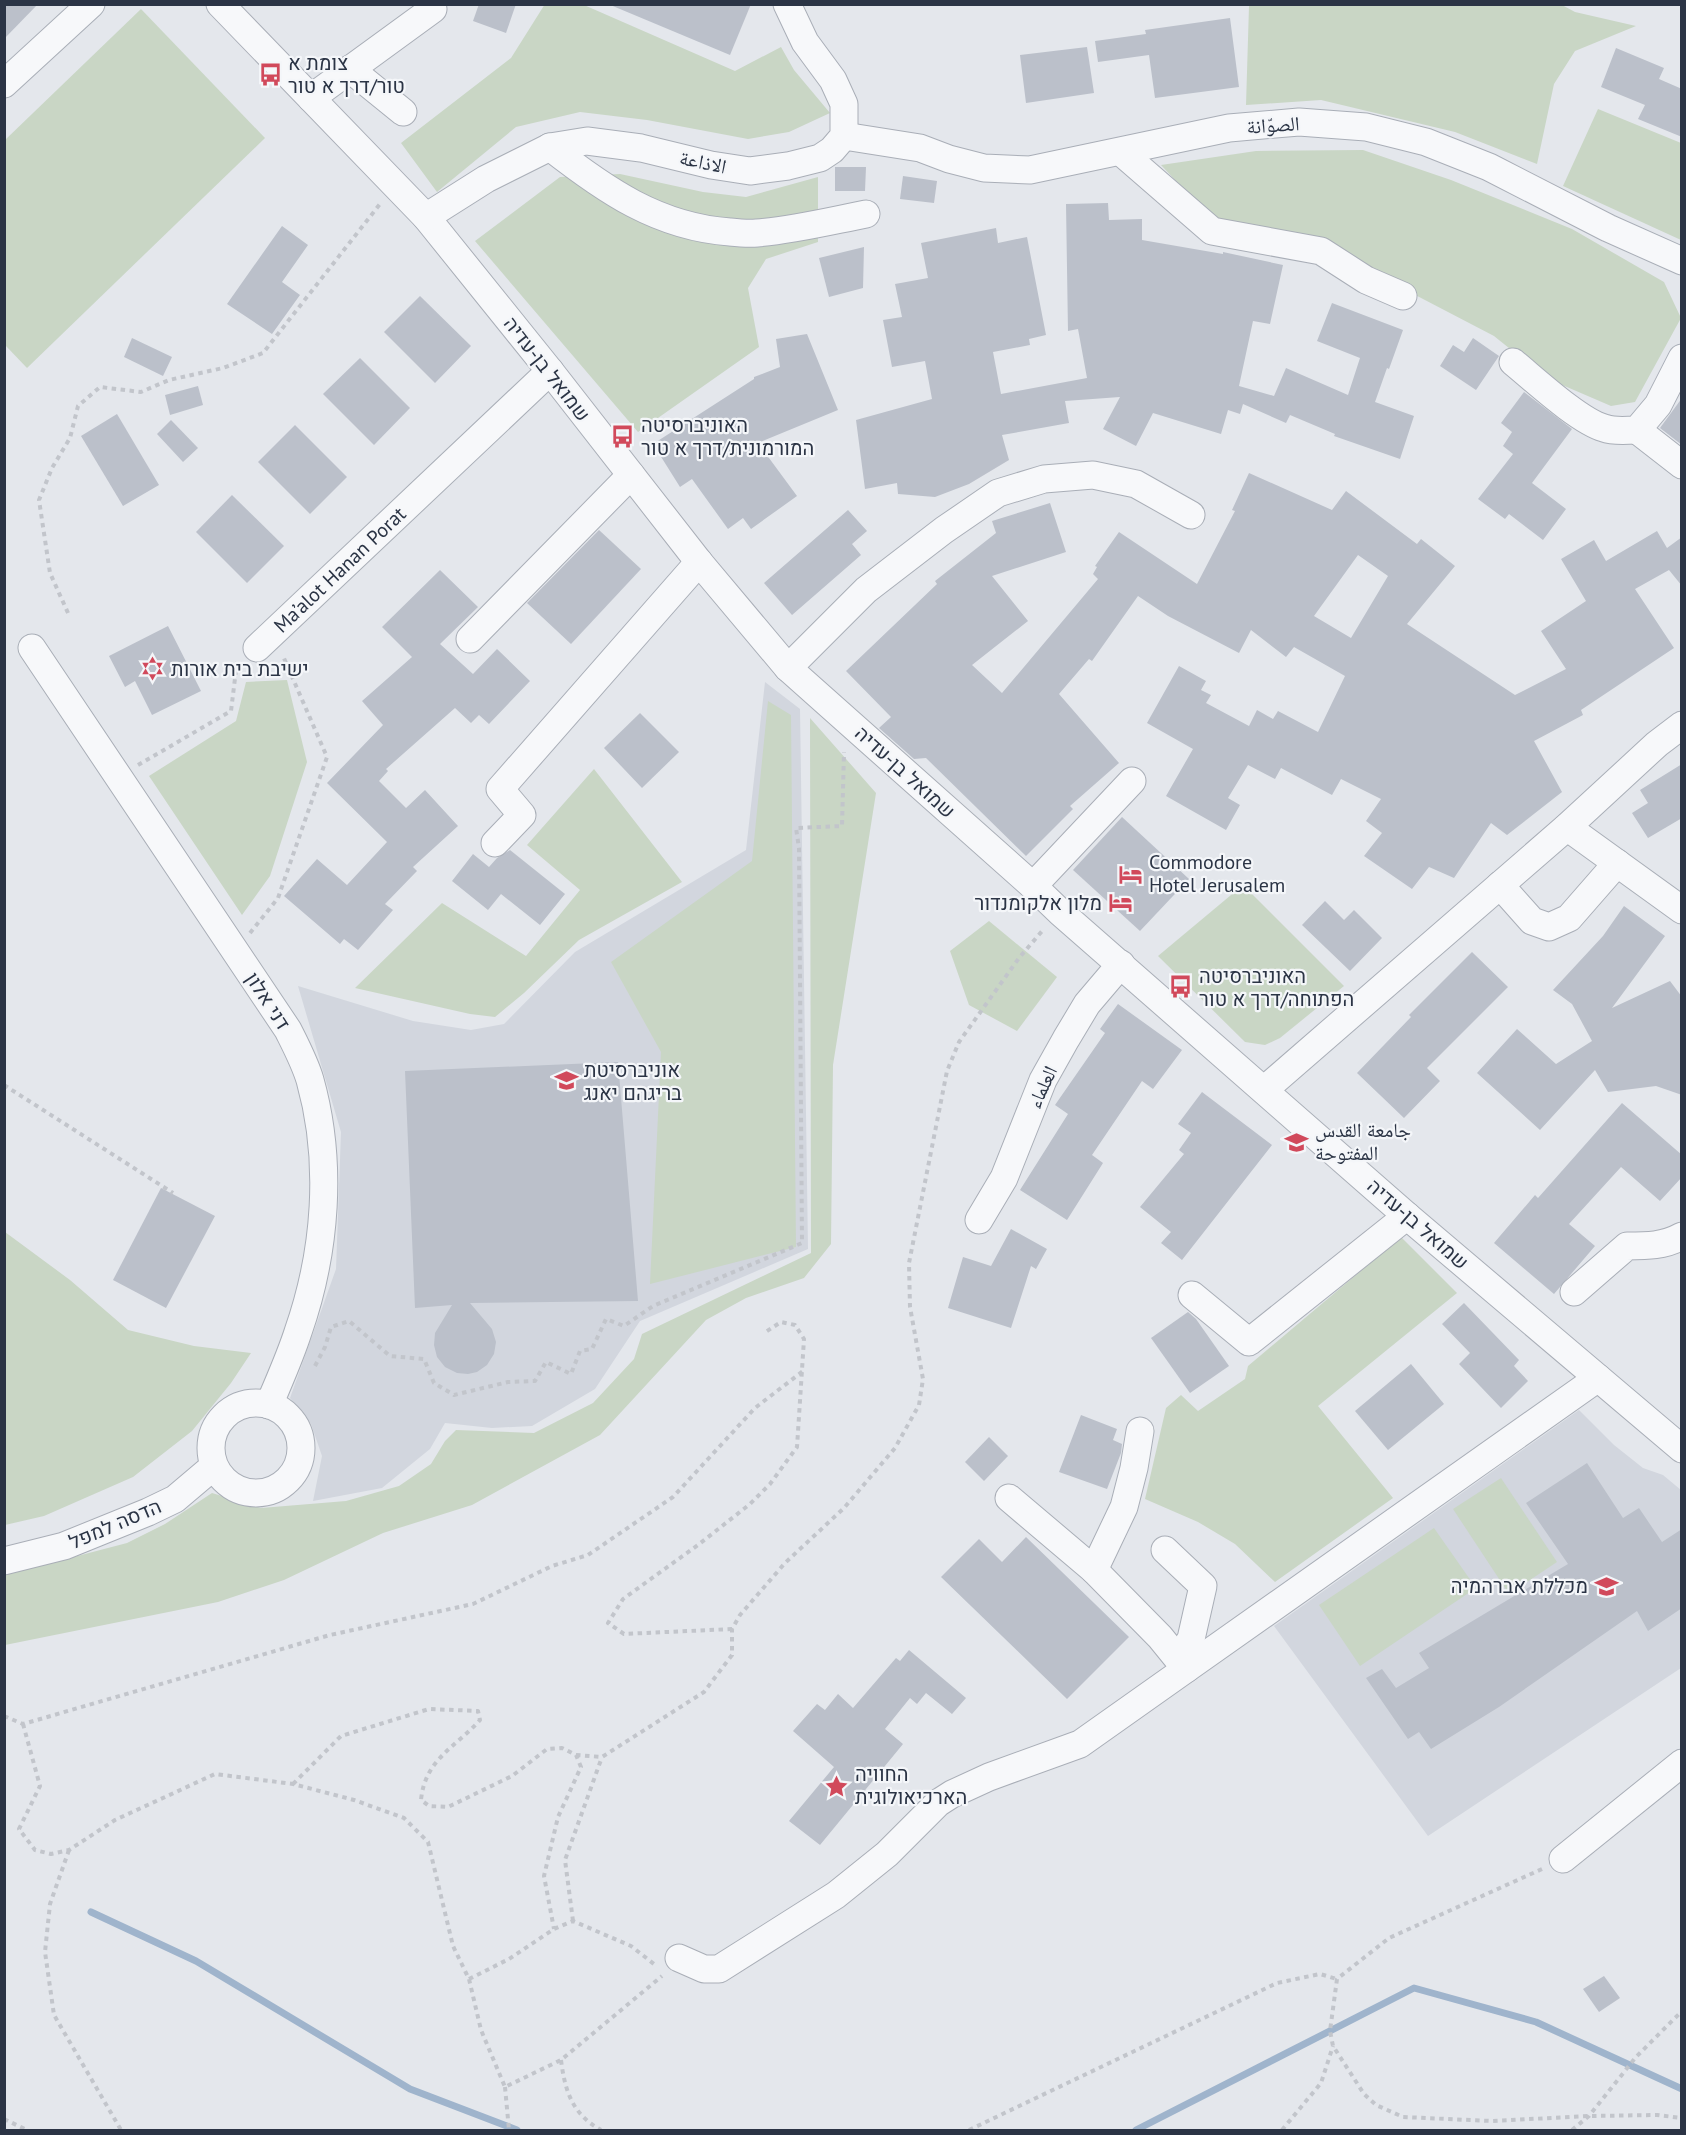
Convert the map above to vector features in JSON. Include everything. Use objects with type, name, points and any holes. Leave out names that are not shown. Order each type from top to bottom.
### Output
[{"type":"street","points":[[4,84],[91,4]]},
{"type":"street","name":"שמואל בן-עדיה","points":[[220,4],[426,217],[699,562],[788,668],[1060,912],[1407,1216],[1682,1449]]},
{"type":"street","points":[[788,4],[805,42],[833,80],[844,104],[843,136]]},
{"type":"street","points":[[311,98],[433,9]]},
{"type":"street","points":[[350,69],[403,112]]},
{"type":"street","name":"الصوّانة","points":[[843,136],[920,148],[984,168],[1030,170],[1229,129],[1299,122],[1366,127],[1426,142],[1489,167],[1608,228],[1682,261]]},
{"type":"street","name":"الاذاعة","points":[[426,217],[486,179],[550,147],[588,141],[641,148],[711,165],[750,171],[788,166],[820,158],[832,150],[843,136]]},
{"type":"street","points":[[550,147],[595,182],[627,201],[662,218],[704,230],[755,234],[866,214]]},
{"type":"street","points":[[1121,152],[1212,231],[1321,250],[1366,280],[1403,296]]},
{"type":"street","points":[[1637,430],[1658,405],[1682,358]]},
{"type":"street","points":[[1513,362],[1576,412],[1602,428],[1617,431],[1637,430],[1682,465]]},
{"type":"street","name":"Ma’alot Hanan Porat","points":[[265,640],[550,371]]},
{"type":"street","points":[[788,668],[866,590],[944,530],[998,493],[1044,479],[1093,475],[1136,484],[1191,515]]},
{"type":"street","points":[[470,639],[631,476]]},
{"type":"street","points":[[495,843],[522,815],[500,789],[699,562]]},
{"type":"street","name":"דני אלון","points":[[32,648],[288,1030],[310,1079],[323,1150],[324,1190],[314,1274],[299,1330],[269,1405]]},
{"type":"street","points":[[1264,1090],[1567,826],[1656,744],[1682,724]]},
{"type":"street","points":[[1033,886],[1132,781]]},
{"type":"street","points":[[1567,826],[1682,910]]},
{"type":"street","points":[[1500,885],[1532,921],[1549,927],[1569,918],[1617,863]]},
{"type":"street","name":"العلماء","points":[[979,1220],[1004,1178],[1043,1080],[1087,1004],[1121,964]]},
{"type":"street","points":[[1192,1296],[1249,1342],[1407,1216]]},
{"type":"street","points":[[1574,1292],[1627,1246],[1654,1246],[1671,1242],[1682,1236]]},
{"type":"street","points":[[668,1966],[719,1969],[836,1895],[887,1854],[938,1803],[952,1794],[989,1777],[1080,1744],[1183,1664],[1598,1378]]},
{"type":"street","points":[[247,1403],[269,1405],[287,1414],[297,1428],[301,1443],[301,1458],[293,1475],[276,1489],[254,1494],[238,1490],[225,1481],[214,1466],[210,1444],[213,1433],[220,1419],[232,1409],[247,1403]]},
{"type":"street","points":[[1094,1570],[1124,1507],[1140,1431]]},
{"type":"street","name":"הדסה למפל","points":[[4,1561],[72,1543],[148,1512],[175,1499],[214,1466]]},
{"type":"street","points":[[1009,1498],[1094,1570],[1183,1664]]},
{"type":"street","points":[[1165,1550],[1203,1586],[1183,1664]]},
{"type":"street","points":[[1563,1859],[1682,1763]]},
{"type":"path","points":[[68,613],[50,573],[39,500],[52,468],[70,438],[78,406],[100,387],[141,392],[169,380],[223,368],[262,353],[395,184]]},
{"type":"path","points":[[235,952],[278,898],[327,757],[265,640]]},
{"type":"path","name":"Ma’alot Hanan Porat","points":[[118,777],[231,711],[237,655],[250,656],[265,640]]},
{"type":"path","points":[[309,1375],[325,1347],[331,1327],[349,1321],[390,1356],[424,1359],[434,1383],[454,1395],[508,1382],[535,1381],[546,1362],[571,1374],[580,1351],[592,1349],[606,1319],[624,1326],[652,1306],[802,1243],[799,848],[796,828],[842,826],[845,718]]},
{"type":"path","points":[[293,1784],[341,1736],[429,1709],[478,1711],[480,1720],[439,1757],[423,1784],[421,1800],[429,1806],[448,1807],[512,1776],[547,1749],[562,1748],[576,1755],[602,1756],[704,1692],[732,1655],[732,1629],[740,1615],[784,1563],[844,1508],[895,1448],[919,1405],[923,1379],[910,1307],[909,1263],[947,1071],[959,1042],[1019,958],[1060,912]]},
{"type":"path","points":[[4,1085],[172,1193]]},
{"type":"path","points":[[732,1629],[624,1634],[608,1623],[623,1599],[750,1504],[770,1484],[797,1447],[804,1339],[795,1325],[781,1322],[764,1333]]},
{"type":"path","points":[[4,1716],[23,1724],[330,1635],[473,1604],[552,1566],[588,1555],[673,1497],[755,1408],[803,1371]]},
{"type":"path","points":[[23,1724],[40,1786],[19,1829],[35,1850],[51,1854],[69,1850],[115,1820],[215,1774],[293,1784],[354,1800],[404,1818],[428,1842],[453,1946],[469,1979],[481,2030],[505,2087],[509,2130]]},
{"type":"path","points":[[554,1929],[544,1876],[558,1817],[581,1767],[576,1755]]},
{"type":"path","points":[[573,1922],[565,1860],[602,1756]]},
{"type":"path","points":[[69,1850],[50,1904],[45,1952],[54,2015],[121,2130]]},
{"type":"path","points":[[1563,1859],[1389,1938],[1337,1979],[1330,2031],[1333,2046],[1364,2094],[1376,2105],[1403,2117],[1492,2121],[1589,2116],[1657,2115],[1682,2118]]},
{"type":"path","points":[[469,1979],[508,1959],[554,1929],[573,1922],[631,1946],[668,1966],[561,2060],[505,2087]]},
{"type":"path","points":[[969,2130],[1277,1983],[1320,1974],[1337,1979]]},
{"type":"path","points":[[1572,2130],[1589,2116],[1636,2057],[1682,2010]]},
{"type":"path","points":[[1282,2130],[1321,2083],[1333,2046]]},
{"type":"path","points":[[561,2060],[564,2084],[575,2108],[589,2124],[601,2130]]},
{"type":"path","points":[[4,2119],[27,2130]]},
{"type":"shaded area","name":"אוניברסיטת בריגהם יאנג","points":[[765,682],[800,709],[808,1249],[640,1321],[595,1389],[532,1426],[492,1428],[445,1423],[430,1449],[382,1488],[313,1501],[322,1456],[311,1424],[290,1398],[336,1269],[341,1132],[298,986],[413,1021],[471,1030],[504,1024],[575,952],[746,850]]},
{"type":"shaded area","points":[[1579,1410],[1614,1445],[1643,1468],[1663,1475],[1681,1490],[1681,1668],[1428,1836],[1274,1626]]},
{"type":"green space","points":[[545,4],[584,5],[735,71],[781,47],[794,70],[830,113],[789,132],[748,139],[647,120],[580,112],[516,127],[437,192],[401,143],[511,58]]},
{"type":"green space","points":[[1562,5],[1575,12],[1636,26],[1575,51],[1554,84],[1537,164],[1455,132],[1321,100],[1246,105],[1249,6]]},
{"type":"green space","points":[[141,9],[265,138],[27,368],[5,345],[5,140]]},
{"type":"green space","points":[[1598,109],[1681,143],[1681,240],[1563,186]]},
{"type":"green space","points":[[1363,150],[1451,180],[1572,229],[1664,282],[1681,318],[1635,402],[1611,406],[1546,378],[1494,336],[1400,287],[1214,222],[1161,165],[1256,151]]},
{"type":"green space","points":[[620,174],[703,192],[746,197],[818,177],[818,242],[766,259],[748,288],[759,347],[638,432],[475,241],[560,177]]},
{"type":"green space","points":[[287,680],[307,762],[270,876],[242,915],[149,776],[236,721],[246,682]]},
{"type":"green space","points":[[768,701],[791,715],[796,1247],[650,1284],[661,1052],[611,962],[752,861]]},
{"type":"green space","points":[[810,718],[876,793],[833,1065],[831,1244],[804,1278],[746,1298],[706,1320],[600,1435],[472,1505],[383,1533],[284,1580],[218,1602],[5,1645],[5,1575],[127,1543],[165,1524],[212,1493],[261,1508],[346,1501],[399,1486],[431,1464],[445,1441],[456,1430],[534,1433],[593,1403],[634,1359],[642,1334],[811,1253]]},
{"type":"green space","points":[[594,769],[682,882],[579,940],[524,993],[495,1017],[470,1014],[355,988],[442,903],[526,956],[580,890],[527,845]]},
{"type":"green space","points":[[1243,885],[1344,986],[1280,1038],[1265,1045],[1245,1042],[1158,956]]},
{"type":"green space","points":[[989,921],[1057,977],[1017,1031],[969,1005],[950,951]]},
{"type":"green space","points":[[5,1232],[70,1280],[128,1330],[194,1346],[251,1353],[231,1383],[192,1431],[133,1477],[44,1516],[5,1525]]},
{"type":"green space","points":[[1401,1237],[1457,1293],[1318,1406],[1393,1498],[1275,1582],[1235,1544],[1198,1522],[1145,1499],[1166,1408],[1181,1395],[1198,1411],[1245,1379],[1248,1366]]},
{"type":"green space","points":[[1501,1478],[1557,1562],[1509,1594],[1453,1509]]},
{"type":"green space","points":[[1434,1528],[1476,1588],[1360,1666],[1319,1605]]},
{"type":"building","points":[[4,4],[38,4],[4,39]]},
{"type":"building","points":[[479,4],[516,4],[506,33],[473,21]]},
{"type":"building","points":[[608,4],[751,4],[730,55]]},
{"type":"building","points":[[1230,18],[1239,87],[1155,98],[1149,55],[1098,62],[1095,41],[1146,34],[1145,30]]},
{"type":"building","points":[[1087,47],[1094,93],[1026,103],[1020,55]]},
{"type":"building","points":[[1616,48],[1664,68],[1659,79],[1682,89],[1682,137],[1638,119],[1645,105],[1601,87]]},
{"type":"building","points":[[835,167],[866,167],[865,191],[835,191]]},
{"type":"building","points":[[903,176],[937,181],[934,203],[900,199]]},
{"type":"building","points":[[1108,203],[1109,220],[1142,219],[1142,240],[1223,254],[1223,252],[1283,265],[1270,324],[1253,321],[1239,386],[1274,396],[1286,368],[1348,395],[1360,358],[1317,341],[1332,303],[1403,330],[1375,402],[1414,416],[1400,459],[1334,436],[1335,434],[1290,415],[1286,423],[1243,404],[1240,414],[1228,410],[1221,434],[1153,413],[1136,446],[1103,429],[1120,397],[1065,401],[1069,423],[1002,435],[1009,460],[969,484],[935,497],[898,494],[897,483],[865,489],[856,420],[932,399],[925,361],[892,367],[883,320],[902,317],[895,284],[928,278],[921,243],[996,228],[998,243],[1027,237],[1046,335],[1029,339],[1030,345],[993,352],[1001,394],[1087,378],[1078,329],[1068,331],[1066,204]]},
{"type":"building","points":[[282,226],[308,245],[282,282],[300,295],[272,334],[227,304]]},
{"type":"building","points":[[864,247],[863,288],[829,297],[819,258]]},
{"type":"building","points":[[420,296],[471,346],[435,383],[384,332]]},
{"type":"building","points":[[807,334],[838,410],[758,443],[797,496],[751,529],[743,518],[728,529],[692,479],[680,487],[653,444],[754,377],[780,367],[776,339]]},
{"type":"building","points":[[132,338],[172,357],[163,376],[124,357]]},
{"type":"building","points":[[1473,338],[1499,356],[1476,390],[1440,366],[1453,345],[1464,352]]},
{"type":"building","points":[[360,358],[410,408],[374,445],[323,394]]},
{"type":"building","points":[[198,386],[203,405],[170,415],[165,395]]},
{"type":"building","points":[[1524,392],[1572,429],[1532,483],[1566,509],[1543,540],[1509,514],[1505,519],[1478,499],[1513,454],[1503,446],[1512,432],[1501,423]]},
{"type":"building","points":[[1682,398],[1682,445],[1660,428]]},
{"type":"building","points":[[117,414],[159,485],[123,506],[81,436]]},
{"type":"building","points":[[171,420],[198,448],[183,462],[157,434]]},
{"type":"building","points":[[295,425],[347,477],[310,514],[258,462]]},
{"type":"building","points":[[1249,473],[1332,510],[1346,491],[1417,544],[1421,539],[1455,566],[1407,624],[1515,695],[1566,669],[1541,631],[1586,601],[1561,559],[1594,540],[1606,561],[1657,531],[1667,548],[1682,537],[1682,586],[1669,570],[1635,589],[1674,648],[1581,710],[1583,715],[1534,741],[1562,792],[1507,835],[1491,823],[1454,878],[1429,867],[1412,889],[1364,856],[1382,833],[1366,821],[1381,799],[1341,779],[1332,795],[1281,768],[1275,779],[1248,765],[1228,798],[1240,805],[1226,830],[1166,796],[1193,749],[1147,723],[1179,666],[1206,681],[1201,690],[1211,695],[1206,703],[1249,726],[1257,710],[1273,719],[1278,711],[1318,732],[1345,676],[1294,647],[1286,657],[1251,630],[1239,653],[1168,616],[1138,596],[1092,661],[1089,659],[1059,694],[1119,763],[1070,806],[1073,809],[1026,856],[926,758],[914,759],[879,728],[891,717],[846,671],[937,584],[935,581],[996,533],[992,521],[1050,503],[1066,552],[992,576],[1028,621],[972,665],[1002,693],[1098,579],[1093,574],[1097,567],[1095,566],[1119,532],[1197,584],[1235,511],[1232,510]],"holes":[[[1358,555],[1388,576],[1351,638],[1314,616]]]},
{"type":"building","points":[[232,495],[284,546],[247,583],[196,532]]},
{"type":"building","points":[[848,510],[867,531],[852,544],[861,555],[792,615],[764,583]]},
{"type":"building","points":[[599,530],[641,569],[571,644],[527,603]]},
{"type":"building","points":[[440,570],[478,607],[440,644],[473,674],[497,649],[530,681],[489,724],[479,715],[471,723],[455,708],[386,769],[388,771],[379,781],[406,808],[425,790],[458,826],[413,867],[417,871],[385,904],[393,910],[358,950],[344,939],[340,944],[284,896],[317,859],[347,885],[387,842],[327,783],[383,725],[362,701],[412,657],[382,627]]},
{"type":"building","name":"ישיבת בית אורות","points":[[168,626],[201,691],[152,715],[135,681],[125,687],[109,656]]},
{"type":"building","points":[[640,713],[679,752],[642,788],[604,748]]},
{"type":"building","points":[[1682,764],[1682,818],[1648,838],[1632,813],[1648,803],[1640,790]]},
{"type":"building","name":"Commodore Hotel Jerusalem","points":[[1122,817],[1189,879],[1140,931],[1073,870]]},
{"type":"building","points":[[510,850],[565,894],[540,925],[501,894],[488,910],[452,881],[473,854],[489,867],[497,858]]},
{"type":"building","points":[[1325,901],[1344,920],[1354,910],[1382,938],[1350,971],[1302,925]]},
{"type":"building","points":[[1624,906],[1665,936],[1612,1008],[1670,981],[1682,997],[1682,1095],[1656,1086],[1608,1092],[1595,1070],[1540,1130],[1477,1073],[1517,1029],[1556,1064],[1592,1041],[1572,1004],[1553,990],[1603,936]]},
{"type":"building","points":[[1472,952],[1508,987],[1427,1068],[1440,1081],[1404,1118],[1357,1073],[1411,1017],[1409,1015]]},
{"type":"building","points":[[1118,1004],[1182,1050],[1153,1089],[1142,1081],[1092,1155],[1103,1163],[1067,1220],[1020,1190],[1068,1114],[1055,1105],[1105,1033],[1100,1029]]},
{"type":"building","points":[[618,1062],[638,1301],[470,1303],[492,1329],[496,1342],[494,1354],[487,1365],[477,1372],[457,1373],[445,1367],[437,1357],[434,1345],[435,1333],[452,1305],[415,1308],[405,1071]]},
{"type":"building","points":[[1202,1092],[1272,1145],[1182,1260],[1161,1243],[1171,1232],[1140,1207],[1184,1154],[1179,1150],[1191,1133],[1178,1124]]},
{"type":"building","points":[[1622,1103],[1682,1155],[1682,1177],[1660,1201],[1621,1167],[1569,1224],[1595,1246],[1554,1294],[1494,1243],[1535,1195],[1538,1198]]},
{"type":"building","points":[[161,1188],[215,1216],[166,1308],[113,1280]]},
{"type":"building","points":[[1011,1229],[1047,1249],[1036,1269],[1031,1266],[1011,1328],[948,1308],[963,1257],[991,1266]]},
{"type":"building","points":[[1464,1303],[1519,1360],[1514,1366],[1528,1381],[1501,1408],[1459,1364],[1470,1353],[1442,1324]]},
{"type":"building","points":[[1188,1312],[1196,1319],[1229,1366],[1190,1393],[1151,1338]]},
{"type":"building","points":[[1411,1364],[1444,1404],[1388,1450],[1355,1411]]},
{"type":"building","points":[[1081,1415],[1117,1429],[1113,1440],[1122,1444],[1121,1453],[1107,1489],[1059,1472]]},
{"type":"building","points":[[989,1437],[1008,1456],[984,1481],[965,1462]]},
{"type":"building","name":"מכללת אברהמיה","points":[[1587,1463],[1623,1518],[1639,1508],[1662,1542],[1682,1529],[1682,1608],[1648,1631],[1637,1611],[1499,1707],[1431,1749],[1419,1732],[1408,1739],[1366,1678],[1382,1669],[1396,1688],[1429,1668],[1419,1653],[1568,1564],[1526,1503]]},
{"type":"building","points":[[1026,1537],[1129,1637],[1067,1699],[941,1577],[979,1539],[1002,1562]]},
{"type":"building","points":[[909,1650],[966,1698],[952,1714],[926,1693],[917,1704],[910,1698],[885,1729],[903,1744],[820,1845],[789,1821],[834,1767],[793,1731],[817,1704],[825,1710],[838,1694],[853,1708],[896,1658],[900,1661]]},
{"type":"building","points":[[1604,1976],[1620,1998],[1599,2012],[1583,1989]]},
{"type":"waterway","points":[[91,1912],[196,1961],[410,2089],[517,2130]]},
{"type":"waterway","points":[[1136,2130],[1414,1988],[1536,2022],[1682,2089]]},
{"type":"place","name":"צומת א טור/דרך א טור","points":[[270,74]]},
{"type":"place","name":"האוניברסיטה המורמונית/דרך א טור","points":[[623,437]]},
{"type":"place","name":"ישיבת בית אורות","points":[[153,669]]},
{"type":"place","name":"Commodore Hotel Jerusalem","points":[[1131,874]]},
{"type":"place","name":"מלון אלקומנדור","points":[[1120,903]]},
{"type":"place","name":"האוניברסיטה הפתוחה/דרך א טור","points":[[1181,987]]},
{"type":"place","name":"אוניברסיטת בריגהם יאנג","points":[[566,1081]]},
{"type":"place","name":"جامعة القدس المفتوحة","points":[[1297,1142]]},
{"type":"place","name":"מכללת אברהמיה","points":[[1606,1586]]},
{"type":"place","name":"החוויה הארכיאולוגית","points":[[837,1786]]}]
